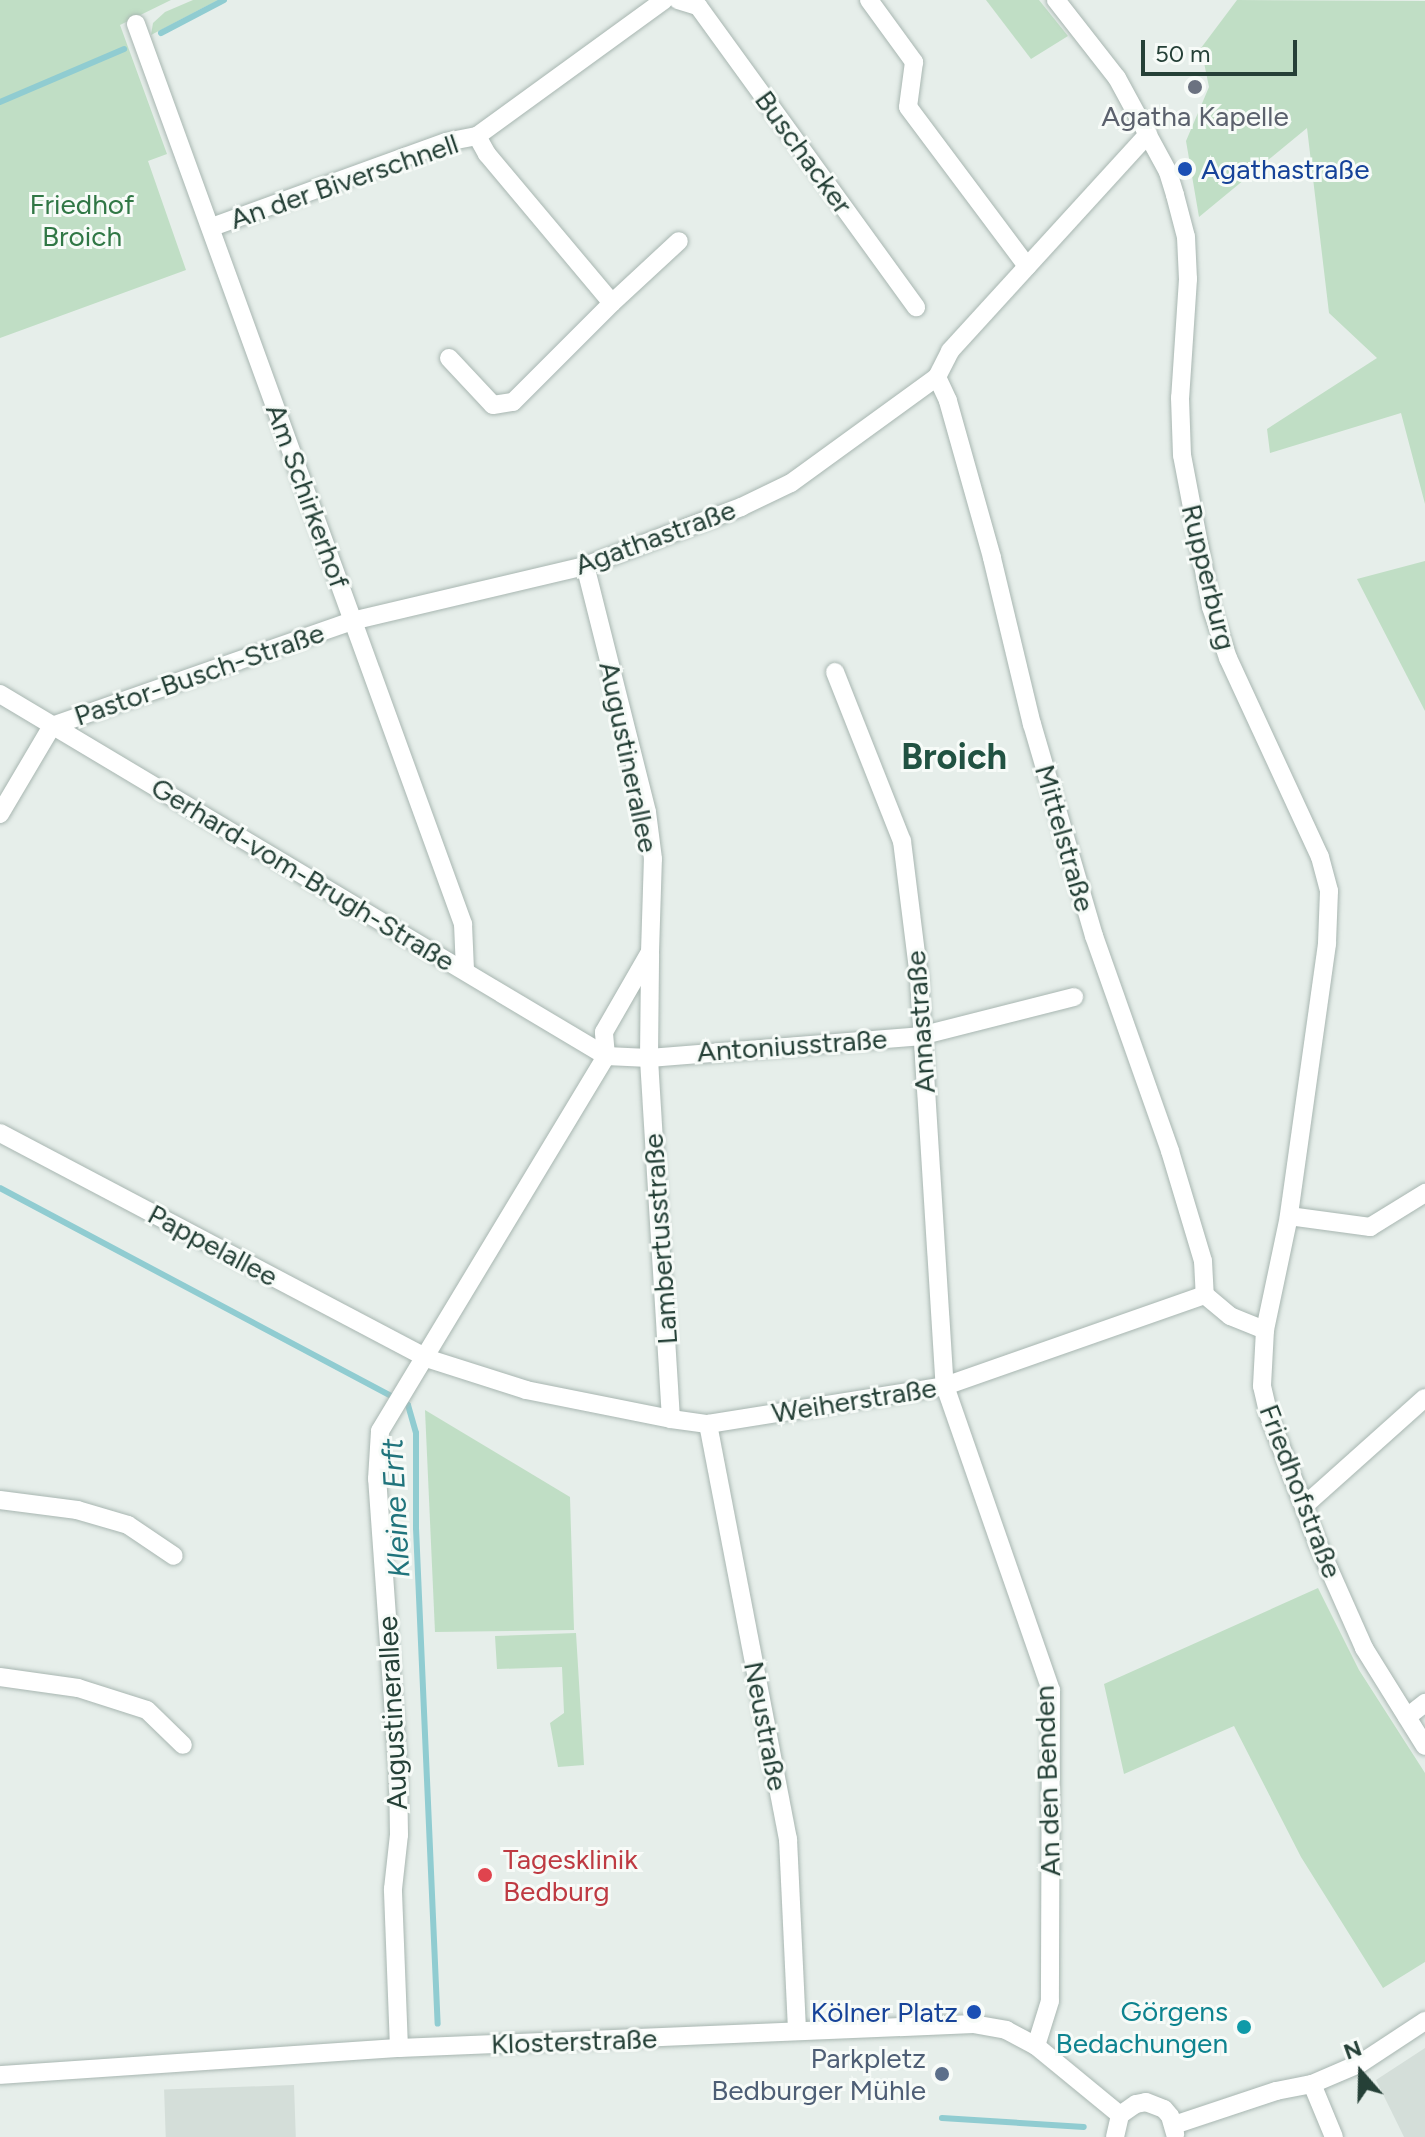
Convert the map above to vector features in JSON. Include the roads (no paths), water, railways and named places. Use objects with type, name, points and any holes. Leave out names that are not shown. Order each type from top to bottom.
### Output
[{"type":"street","name":"An der Biverschnell","points":[[212,227],[446,142],[477,136],[664,0]]},
{"type":"street","points":[[678,0],[702,3]]},
{"type":"street","points":[[869,0],[914,62],[908,107],[1027,266]]},
{"type":"street","name":"Rupperburg","points":[[1056,0],[1117,78],[1168,172],[1186,237],[1187,293],[1180,398],[1182,455],[1211,607],[1228,658],[1320,857],[1329,891],[1327,944],[1289,1216]]},
{"type":"street","name":"Buschacker","points":[[702,3],[916,307]]},
{"type":"street","name":"Am Schirkerhof","points":[[136,24],[463,924],[465,970]]},
{"type":"street","name":"Agathastraße","points":[[352,621],[585,566],[741,507],[791,483],[937,377],[950,351],[1148,134]]},
{"type":"street","name":"An der Biverschnell","points":[[477,136],[487,154],[612,303]]},
{"type":"street","points":[[449,358],[493,405],[513,402],[679,241]]},
{"type":"street","name":"Mittelstraße","points":[[937,377],[948,401],[968,472],[1032,724],[1094,936],[1170,1151],[1203,1261],[1205,1295]]},
{"type":"street","name":"Augustinerallee","points":[[585,566],[647,812],[653,859],[649,1058]]},
{"type":"street","name":"Pastor-Busch-Straße","points":[[0,814],[52,726],[352,621]]},
{"type":"street","name":"Annastraße","points":[[835,672],[902,841],[919,978],[920,1036],[945,1386]]},
{"type":"street","name":"Gerhard-vom-Brugh-Straße","points":[[0,694],[606,1056]]},
{"type":"street","name":"Augustinerallee","points":[[399,2048],[393,1889],[399,1835],[398,1770],[377,1479],[380,1431],[606,1056],[604,1032],[650,952]]},
{"type":"street","name":"Antoniusstraße","points":[[649,1058],[920,1036],[1074,997]]},
{"type":"street","points":[[606,1056],[649,1058]]},
{"type":"street","name":"Lambertusstraße","points":[[649,1058],[671,1419]]},
{"type":"street","name":"Pappelallee","points":[[0,1133],[426,1358]]},
{"type":"street","points":[[1289,1216],[1370,1227],[1425,1193]]},
{"type":"street","name":"Friedhofstraße","points":[[1289,1216],[1265,1330],[1262,1386],[1268,1413],[1364,1648],[1425,1746]]},
{"type":"street","points":[[1205,1295],[1230,1316],[1265,1330]]},
{"type":"street","name":"Weiherstraße","points":[[426,1358],[526,1390],[708,1424],[945,1386],[1205,1295]]},
{"type":"street","name":"An den Benden","points":[[945,1386],[1051,1690],[1050,2001],[1036,2046]]},
{"type":"street","points":[[1304,1506],[1425,1398]]},
{"type":"street","name":"Neustraße","points":[[708,1424],[788,1839],[797,2031]]},
{"type":"street","points":[[0,1500],[77,1510],[128,1525],[174,1556]]},
{"type":"street","points":[[0,1677],[78,1688],[147,1710],[183,1745]]},
{"type":"street","points":[[1407,1717],[1425,1703]]},
{"type":"street","points":[[1115,2137],[1120,2115],[1136,2104],[1146,2102],[1164,2109],[1174,2131],[1276,2091],[1312,2084],[1361,2063],[1425,2021]]},
{"type":"street","name":"Klosterstraße","points":[[0,2075],[399,2048],[973,2024],[1006,2030],[1036,2046],[1120,2115]]},
{"type":"street","points":[[1312,2084],[1334,2137]]},
{"type":"waterway","points":[[161,33],[224,0]]},
{"type":"waterway","points":[[0,102],[124,49]]},
{"type":"waterway","name":"Kleine Erft","points":[[0,1188],[408,1405],[416,1433],[416,1528],[438,2024]]},
{"type":"waterway","name":"Kleine Erft","points":[[942,2118],[1084,2127]]},
{"type":"place","name":"Agatha Kapelle","points":[[1195,87]]},
{"type":"place","name":"Agathastraße","points":[[1185,169]]},
{"type":"place","name":"Tagesklinik Bedburg","points":[[485,1875]]},
{"type":"place","name":"Kölner Platz","points":[[974,2012]]},
{"type":"place","name":"Görgens Bedachungen","points":[[1244,2027]]},
{"type":"place","name":"Parkpletz Bedburger Mühle","points":[[942,2074]]},
{"type":"district","name":"Broich","points":[[954,757]]},
{"type":"park label","name":"Friedhof Broich","points":[[82,220]]}]
